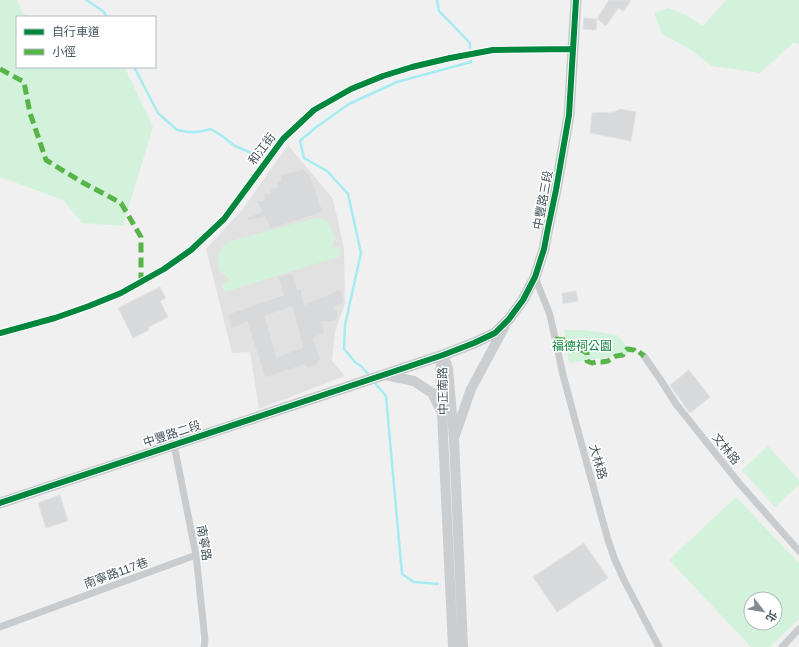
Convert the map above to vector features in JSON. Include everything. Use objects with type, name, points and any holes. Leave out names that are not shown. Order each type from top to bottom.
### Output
[{"type":"main road","name":"中豐路三段","points":[[443,355],[495,333],[509,319],[523,300],[534,277],[544,249],[569,115],[576,0]]},
{"type":"main road","points":[[384,375],[443,355]]},
{"type":"main road","name":"中豐路二段","points":[[0,503],[384,375]]},
{"type":"street","name":"和江街","points":[[0,333],[55,318],[89,306],[121,293],[164,270],[191,250],[224,219],[283,139],[314,110],[350,89],[383,76],[412,67],[493,50],[573,49]]},
{"type":"street","name":"大林路","points":[[534,277],[550,315],[563,375],[613,553],[624,580],[659,647]]},
{"type":"street","points":[[454,439],[471,389],[509,319]]},
{"type":"street","name":"中正南路","points":[[443,355],[440,371],[453,647]]},
{"type":"street","name":"中正南路","points":[[443,355],[448,368],[454,439],[464,647]]},
{"type":"street","name":"文林路","points":[[644,356],[676,404],[739,483],[799,551]]},
{"type":"street","points":[[384,375],[414,381],[432,393],[443,415]]},
{"type":"street","name":"南寧路","points":[[174,445],[196,555],[205,640],[204,647]]},
{"type":"street","name":"南寧路117巷","points":[[0,627],[196,555]]},
{"type":"street","points":[[782,647],[799,630]]},
{"type":"shaded area","points":[[288,145],[333,199],[344,248],[345,303],[335,332],[332,361],[345,376],[259,409],[250,352],[232,353],[206,249],[242,210]]},
{"type":"green space","points":[[0,0],[17,0],[23,14],[28,16],[16,16],[16,68],[125,68],[153,127],[123,226],[82,223],[63,200],[0,177]]},
{"type":"green space","points":[[726,0],[799,0],[799,44],[793,43],[760,73],[712,66],[688,48],[662,34],[654,13],[668,8],[686,15],[703,26]]},
{"type":"green space","points":[[316,218],[326,221],[332,230],[335,239],[331,248],[339,246],[341,256],[224,292],[221,284],[231,281],[219,270],[219,254],[223,246],[231,241]]},
{"type":"green space","name":"福德祠公園","points":[[564,330],[585,330],[617,335],[633,353],[569,363]]},
{"type":"green space","points":[[768,446],[799,480],[799,485],[775,507],[742,470]]},
{"type":"green space","points":[[736,497],[799,563],[799,619],[770,647],[751,647],[669,560]]},
{"type":"building","points":[[609,0],[631,0],[624,11],[618,8],[606,26],[597,19]]},
{"type":"building","points":[[584,18],[597,19],[596,30],[583,29]]},
{"type":"building","points":[[620,109],[636,112],[631,141],[590,133],[592,113],[614,112]]},
{"type":"building","points":[[303,169],[310,175],[323,212],[270,229],[265,217],[248,221],[247,217],[262,212],[257,201],[264,200],[264,194],[271,193],[270,189],[277,187],[276,181],[281,181],[280,175]]},
{"type":"building","points":[[293,273],[298,290],[301,289],[304,305],[341,289],[344,303],[334,307],[338,313],[334,322],[322,322],[325,333],[313,338],[321,359],[316,365],[309,368],[303,365],[265,378],[247,322],[231,329],[228,314],[283,295],[278,277]],"holes":[[[292,307],[303,347],[277,357],[265,316]]]},
{"type":"building","points":[[160,287],[166,298],[160,301],[168,317],[148,327],[149,330],[133,338],[118,308]]},
{"type":"building","points":[[576,291],[578,301],[563,304],[562,293]]},
{"type":"building","points":[[689,370],[710,397],[690,413],[670,385]]},
{"type":"building","points":[[60,495],[68,521],[46,528],[38,503]]},
{"type":"building","points":[[584,543],[608,578],[557,612],[533,577]]},
{"type":"waterway","points":[[86,0],[103,11],[106,16]]},
{"type":"waterway","points":[[437,0],[439,11],[470,43],[470,48]]},
{"type":"waterway","points":[[370,376],[344,349],[345,325],[361,253],[348,194],[327,171],[304,158],[300,141],[315,128],[349,104],[397,82],[471,61]]},
{"type":"waterway","points":[[135,68],[158,113],[177,130],[198,132],[211,129],[235,146],[252,153],[264,154]]},
{"type":"waterway","points":[[374,382],[386,396],[402,574],[414,582],[438,584]]},
{"type":"marked path","points":[[0,69],[24,82],[30,113],[46,160],[80,181],[121,203],[141,237],[141,282]]},
{"type":"marked path","points":[[555,339],[565,340],[575,351],[582,350],[587,353],[587,361],[592,363],[608,361],[616,356],[623,355],[627,349],[634,350],[636,352],[638,351],[644,356]]},
{"type":"cycle path","points":[[0,503],[443,355],[495,333],[509,319],[523,300],[535,277],[544,249],[569,115],[576,0]]},
{"type":"cycle path","points":[[0,333],[55,318],[89,306],[121,293],[164,269],[191,250],[224,219],[283,139],[314,110],[351,89],[383,76],[412,67],[493,50],[573,49]]}]
